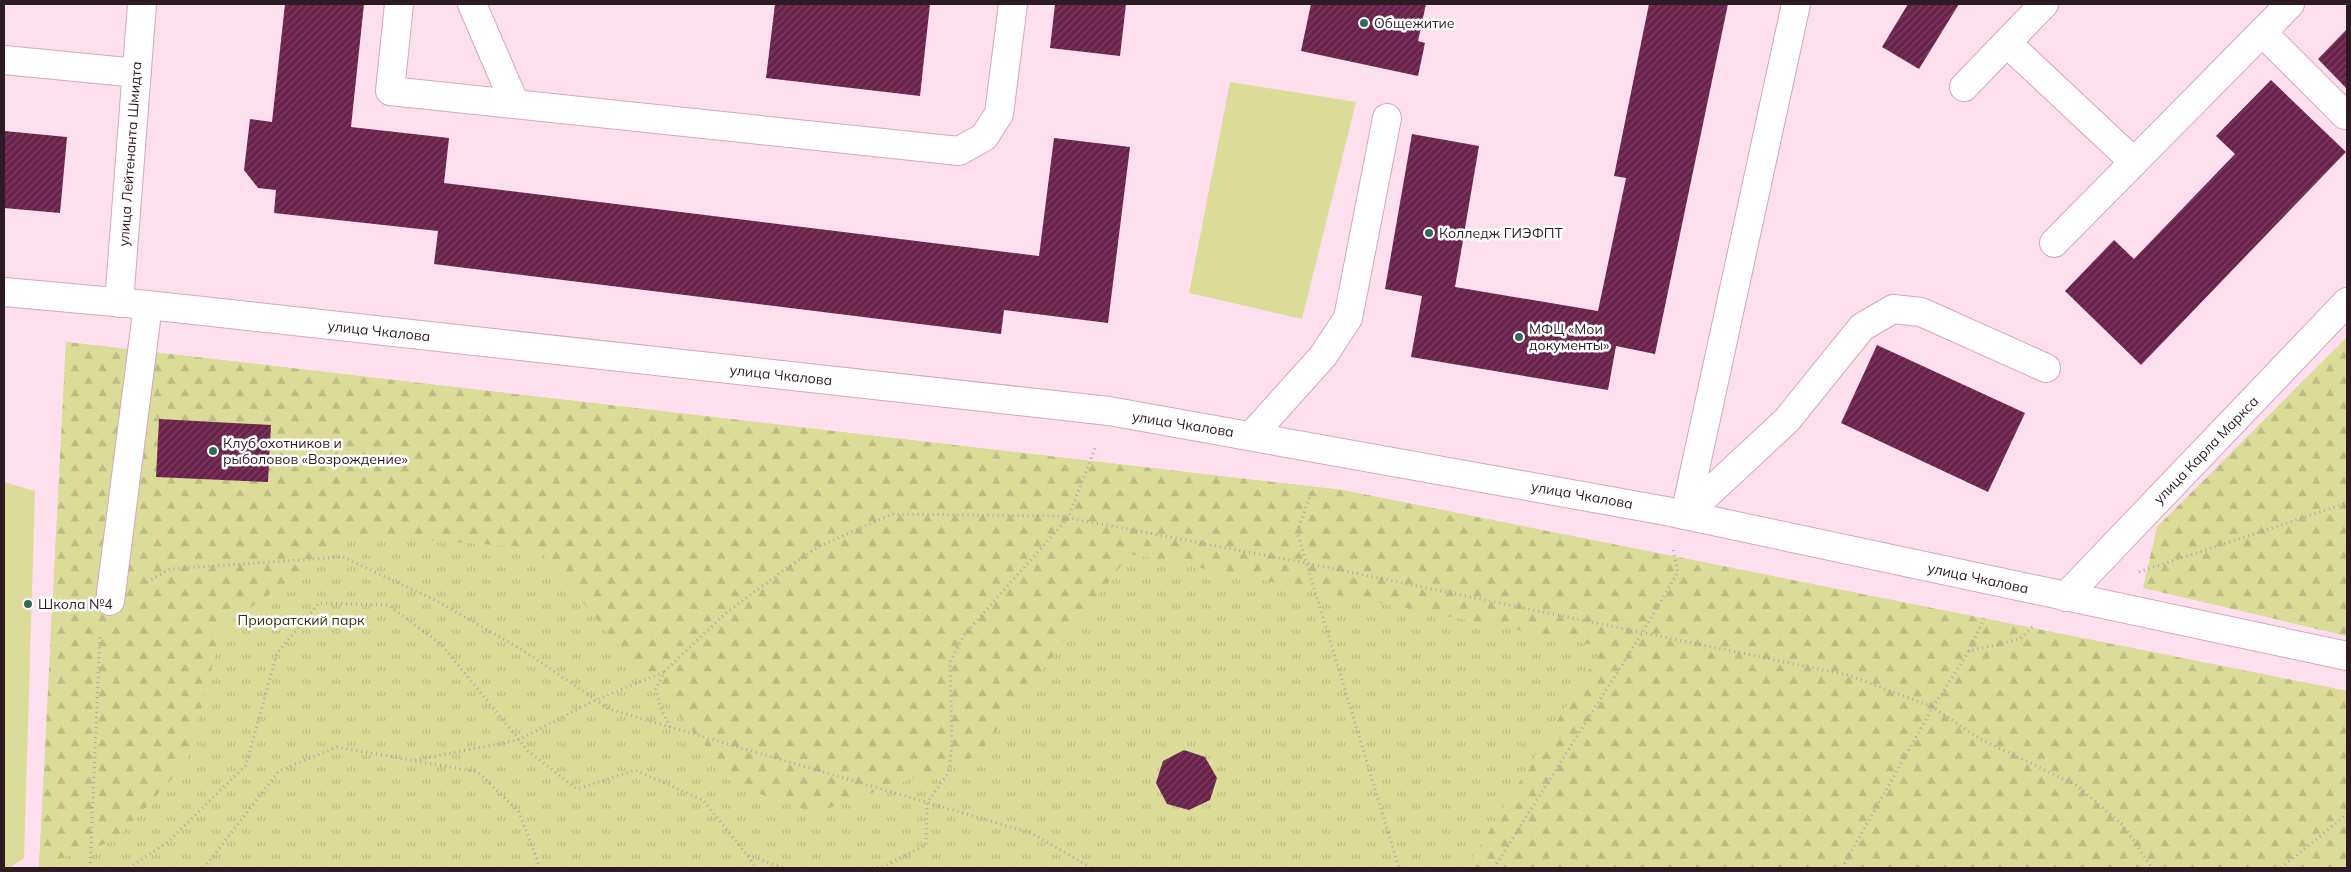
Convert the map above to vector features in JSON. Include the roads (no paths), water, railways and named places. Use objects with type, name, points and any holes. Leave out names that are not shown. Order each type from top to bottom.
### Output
[{"type":"main road","name":"улица Лейтенанта Шмидта","points":[[119,303],[142,4]]},
{"type":"main road","points":[[398,4],[390,91],[960,151],[984,137],[999,114],[1013,4]]},
{"type":"main road","points":[[472,4],[515,104]]},
{"type":"main road","points":[[1675,513],[1796,4]]},
{"type":"main road","points":[[1964,86],[2044,4]]},
{"type":"main road","points":[[2054,243],[2290,4]]},
{"type":"main road","points":[[2262,32],[2345,115]]},
{"type":"main road","points":[[2006,43],[2134,162]]},
{"type":"main road","points":[[4,60],[137,73]]},
{"type":"main road","points":[[1252,436],[1323,356],[1348,318],[1387,118]]},
{"type":"main road","name":"улица Чкалова","points":[[4,292],[148,306],[1109,412],[1675,513],[2347,656]]},
{"type":"main road","name":"улица Карла Маркса","points":[[2065,597],[2347,302]]},
{"type":"main road","points":[[110,601],[148,306]]},
{"type":"main road","points":[[1675,513],[1787,420],[1862,327],[1893,309],[1921,312],[2046,368]]},
{"type":"place","name":"Общежитие","points":[[1364,23]]},
{"type":"place","name":"Колледж ГИЭФПТ","points":[[1429,233]]},
{"type":"place","name":"МФЦ «Мои документы»","points":[[1519,337]]},
{"type":"place","name":"Клуб охотников и рыболовов «Возрождение»","points":[[213,451]]},
{"type":"place","name":"Школа №4","points":[[28,604]]},
{"type":"park label","name":"Приоратский парк","points":[[301,620]]}]
